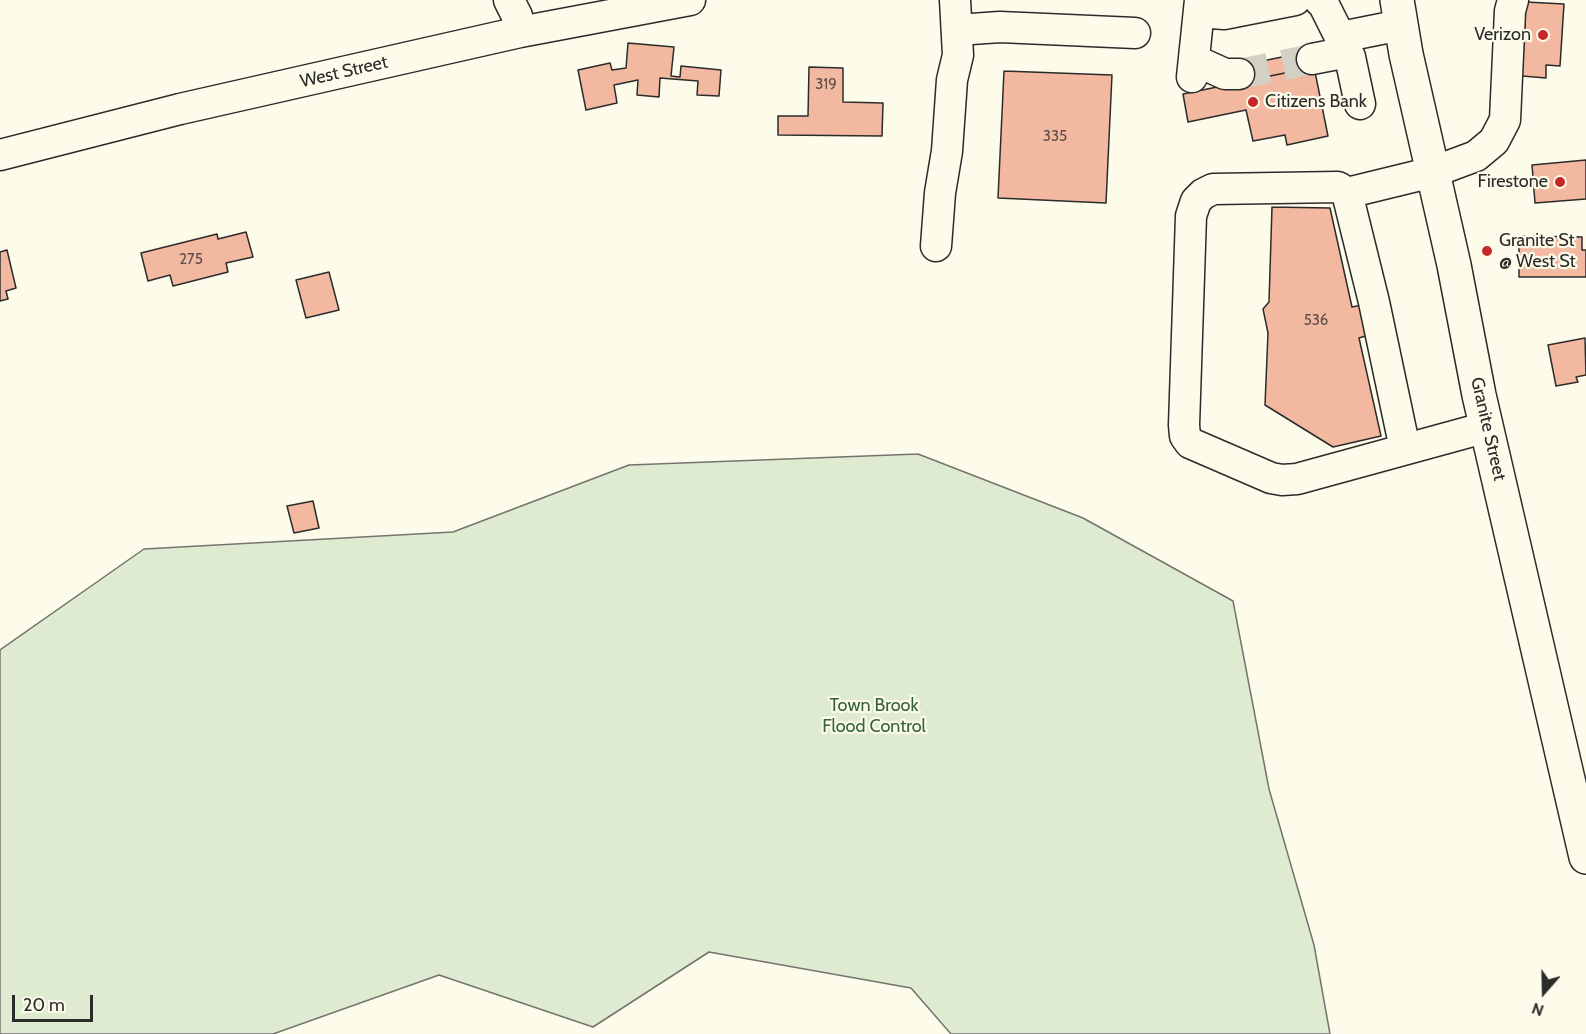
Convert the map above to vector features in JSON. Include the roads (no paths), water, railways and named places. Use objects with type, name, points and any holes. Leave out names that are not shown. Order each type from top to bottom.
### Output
[{"type":"main road","name":"Granite Street","points":[[1399,13],[1487,427],[1584,841]]},
{"type":"street","points":[[509,0],[517,16],[520,32]]},
{"type":"street","name":"West Street","points":[[0,155],[180,109],[520,32],[690,0]]},
{"type":"street","points":[[936,246],[940,193],[948,151],[952,80],[958,55],[955,0]]},
{"type":"street","points":[[1239,74],[1193,69],[1200,6],[1224,14],[1295,0]]},
{"type":"street","points":[[1319,0],[1324,4],[1344,45],[1360,104]]},
{"type":"street","points":[[1347,193],[1433,172],[1476,156],[1494,141],[1505,120],[1510,11],[1513,0]]},
{"type":"street","points":[[1312,59],[1344,45],[1399,13]]},
{"type":"street","points":[[957,30],[1000,27],[1135,33]]},
{"type":"street","points":[[1405,449],[1374,302],[1347,193],[1338,187],[1207,191],[1196,201],[1191,216],[1185,436],[1188,441],[1197,447],[1271,478],[1282,480],[1297,479],[1487,427]]},
{"type":"tunnel","points":[[1239,74],[1312,59]]},
{"type":"place","name":"Verizon","points":[[1543,35]]},
{"type":"place","name":"Citizens Bank","points":[[1253,102]]},
{"type":"place","name":"Firestone","points":[[1560,182]]},
{"type":"place","name":"Granite St @ West St","points":[[1487,251]]},
{"type":"park label","name":"Town Brook Flood Control","points":[[874,716]]}]
